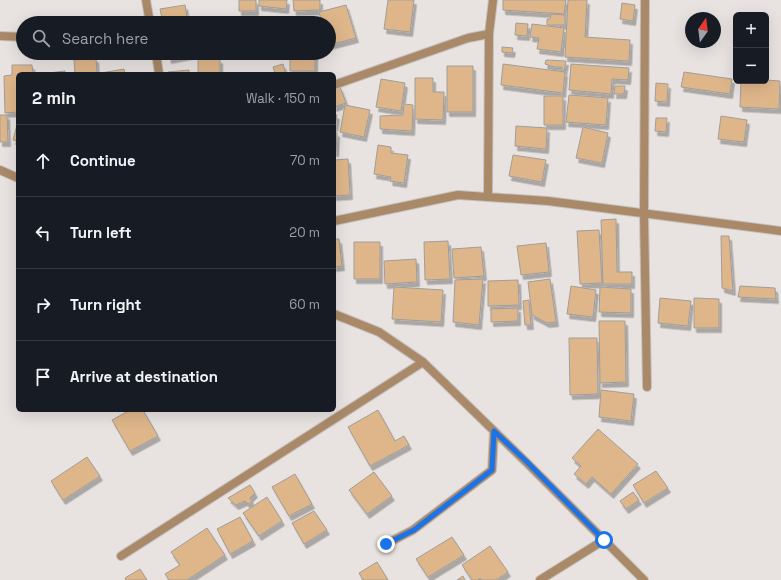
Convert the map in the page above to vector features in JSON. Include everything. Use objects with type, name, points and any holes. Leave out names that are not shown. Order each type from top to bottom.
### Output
[{"type":"street","points":[[146,0],[149,16]]},
{"type":"street","points":[[488,197],[489,34],[493,0]]},
{"type":"street","points":[[645,0],[644,214],[647,387]]},
{"type":"street","points":[[336,84],[468,38],[489,34]]},
{"type":"street","points":[[0,36],[16,37]]},
{"type":"street","points":[[157,60],[160,72]]},
{"type":"street","points":[[0,170],[16,177]]},
{"type":"street","points":[[336,221],[458,195],[548,201],[781,231]]},
{"type":"street","points":[[336,315],[379,332],[423,362],[527,462],[644,580]]},
{"type":"street","points":[[121,556],[423,362]]},
{"type":"street","points":[[386,544],[414,530],[492,470],[494,431]]},
{"type":"street","points":[[540,580],[604,540]]},
{"type":"building","points":[[239,0],[256,0],[256,11],[239,11]]},
{"type":"building","points":[[259,0],[287,0],[286,9],[259,6]]},
{"type":"building","points":[[293,0],[320,0],[320,10],[294,11]]},
{"type":"building","points":[[388,0],[414,0],[410,32],[384,29]]},
{"type":"building","points":[[503,0],[566,0],[564,14],[503,10]]},
{"type":"building","points":[[568,0],[587,0],[585,37],[630,40],[629,61],[565,57]]},
{"type":"building","points":[[622,3],[635,5],[633,21],[620,19]]},
{"type":"building","points":[[185,5],[187,16],[162,16],[160,9]]},
{"type":"building","points":[[346,5],[356,38],[336,43],[336,16],[320,16],[319,12]]},
{"type":"building","points":[[551,14],[565,15],[565,25],[547,25],[547,19],[550,19]]},
{"type":"building","points":[[516,23],[528,24],[527,36],[515,35]]},
{"type":"building","points":[[532,24],[564,28],[561,52],[537,49],[539,38],[530,37]]},
{"type":"building","points":[[502,47],[513,48],[512,53],[502,52]]},
{"type":"building","points":[[74,60],[96,60],[97,72],[75,72]]},
{"type":"building","points":[[198,60],[220,60],[220,72],[198,72]]},
{"type":"building","points":[[290,60],[315,60],[315,71],[290,71]]},
{"type":"building","points":[[546,60],[566,61],[564,71],[562,70],[562,67],[554,67],[545,64]]},
{"type":"building","points":[[283,64],[285,72],[274,72],[273,67]]},
{"type":"building","points":[[503,64],[565,72],[563,93],[501,85]]},
{"type":"building","points":[[571,64],[629,68],[628,80],[612,79],[611,94],[569,90]]},
{"type":"building","points":[[12,65],[32,65],[33,72],[16,72],[16,112],[5,113],[4,76],[12,75]]},
{"type":"building","points":[[447,66],[473,66],[473,112],[447,112]]},
{"type":"building","points":[[124,69],[125,72],[107,72]]},
{"type":"building","points":[[189,70],[189,72],[168,72]]},
{"type":"building","points":[[684,72],[732,79],[730,94],[681,87]]},
{"type":"building","points":[[415,78],[433,78],[433,92],[444,92],[443,120],[415,119]]},
{"type":"building","points":[[381,79],[405,83],[401,111],[376,107]]},
{"type":"building","points":[[769,80],[780,81],[779,109],[740,107],[741,84],[769,84]]},
{"type":"building","points":[[656,83],[668,84],[667,102],[655,101]]},
{"type":"building","points":[[615,86],[625,86],[624,94],[614,94]]},
{"type":"building","points":[[340,87],[346,103],[336,106],[336,88]]},
{"type":"building","points":[[569,95],[608,98],[606,125],[566,122]]},
{"type":"building","points":[[544,96],[563,96],[563,125],[544,125]]},
{"type":"building","points":[[404,104],[413,105],[412,131],[380,129],[380,116],[403,115]]},
{"type":"building","points":[[345,105],[370,110],[364,137],[340,132]]},
{"type":"building","points":[[0,115],[7,115],[8,142],[0,142]]},
{"type":"building","points":[[721,116],[747,120],[744,142],[718,139]]},
{"type":"building","points":[[656,118],[667,118],[666,132],[655,131]]},
{"type":"building","points":[[516,126],[547,128],[546,149],[515,146]]},
{"type":"building","points":[[583,127],[608,133],[602,163],[576,158]]},
{"type":"building","points":[[16,129],[16,141],[13,140]]},
{"type":"building","points":[[378,145],[391,147],[391,153],[408,155],[404,183],[390,181],[391,177],[374,174]]},
{"type":"building","points":[[513,155],[546,160],[542,182],[509,176]]},
{"type":"building","points":[[348,159],[350,195],[336,196],[336,160]]},
{"type":"building","points":[[616,219],[617,272],[632,272],[632,284],[603,284],[601,220]]},
{"type":"building","points":[[599,230],[602,283],[580,284],[577,231]]},
{"type":"building","points":[[721,236],[729,236],[733,291],[722,288]]},
{"type":"building","points":[[336,239],[339,239],[342,266],[336,267]]},
{"type":"building","points":[[448,241],[450,279],[425,280],[424,242]]},
{"type":"building","points":[[354,242],[380,242],[380,279],[354,279]]},
{"type":"building","points":[[546,243],[549,272],[521,275],[517,246]]},
{"type":"building","points":[[481,247],[484,276],[454,278],[452,249]]},
{"type":"building","points":[[416,259],[417,282],[385,284],[384,261]]},
{"type":"building","points":[[483,279],[479,325],[453,322],[455,280]]},
{"type":"building","points":[[550,279],[556,322],[547,323],[532,315],[528,282]]},
{"type":"building","points":[[518,280],[519,305],[488,306],[488,281]]},
{"type":"building","points":[[571,286],[596,290],[593,317],[567,314]]},
{"type":"building","points":[[740,286],[775,288],[776,299],[738,297]]},
{"type":"building","points":[[394,287],[443,290],[441,322],[392,319]]},
{"type":"building","points":[[600,287],[631,289],[631,313],[599,312]]},
{"type":"building","points":[[660,298],[691,301],[688,326],[658,323]]},
{"type":"building","points":[[694,298],[719,299],[719,328],[694,328]]},
{"type":"building","points":[[529,300],[531,325],[525,325],[523,301]]},
{"type":"building","points":[[518,308],[518,321],[491,322],[491,309]]},
{"type":"building","points":[[599,321],[625,321],[626,382],[600,383]]},
{"type":"building","points":[[569,338],[597,338],[598,394],[570,395]]},
{"type":"building","points":[[601,390],[634,394],[631,421],[599,417]]},
{"type":"building","points":[[378,410],[395,441],[404,436],[409,445],[370,466],[348,427]]},
{"type":"building","points":[[126,412],[144,412],[158,436],[130,451],[112,420]]},
{"type":"building","points":[[598,429],[638,464],[611,494],[592,477],[586,484],[574,474],[581,466],[572,458]]},
{"type":"building","points":[[87,457],[100,476],[63,500],[51,481]]},
{"type":"building","points":[[656,471],[668,488],[644,503],[633,485]]},
{"type":"building","points":[[374,472],[392,496],[367,514],[349,490]]},
{"type":"building","points":[[295,474],[312,504],[289,516],[272,487]]},
{"type":"building","points":[[250,485],[255,493],[250,498],[252,502],[248,504],[245,501],[236,505],[228,498]]},
{"type":"building","points":[[633,492],[639,500],[626,509],[620,501]]},
{"type":"building","points":[[267,497],[282,521],[259,536],[243,513]]},
{"type":"building","points":[[314,511],[327,530],[304,544],[292,523]]},
{"type":"building","points":[[240,517],[253,541],[230,554],[217,529]]},
{"type":"building","points":[[207,528],[225,555],[187,580],[169,580],[165,574],[180,565],[171,552]]},
{"type":"building","points":[[452,537],[464,555],[428,577],[416,559]]},
{"type":"building","points":[[490,546],[508,572],[496,580],[481,580],[480,578],[478,580],[472,580],[462,565]]},
{"type":"building","points":[[377,562],[388,580],[363,580],[359,573]]},
{"type":"building","points":[[140,569],[147,580],[126,580],[125,578]]},
{"type":"building","points":[[463,576],[465,580],[457,580]]},
{"type":"route","points":[[386,544],[414,530],[492,470],[494,431],[527,462],[604,540]]}]
